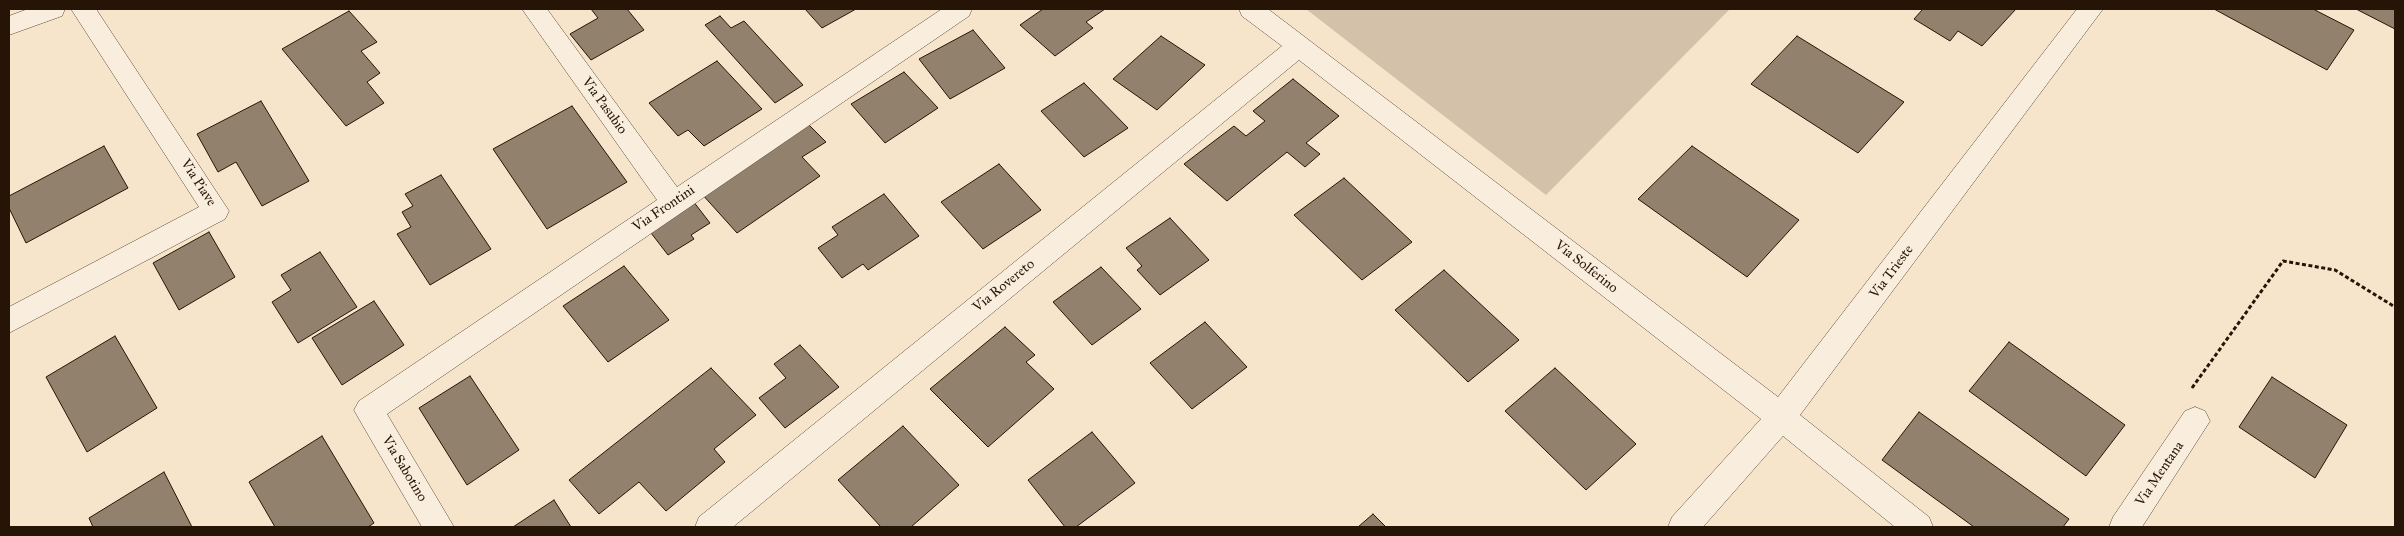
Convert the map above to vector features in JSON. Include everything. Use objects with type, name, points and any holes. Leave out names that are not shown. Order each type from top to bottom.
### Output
[{"type":"street","points":[[9,26],[53,9]]},
{"type":"street","name":"Via Piave","points":[[9,321],[216,211],[83,9]]},
{"type":"street","name":"Via Pasubio","points":[[534,9],[674,203]]},
{"type":"street","name":"Via Frontini","points":[[369,410],[960,9]]},
{"type":"street","name":"Via Solferino","points":[[1251,9],[1781,417],[1918,527]]},
{"type":"street","name":"Via Trieste","points":[[1683,527],[1781,417],[2091,9]]},
{"type":"street","name":"Via Rovereto","points":[[710,527],[1299,46]]},
{"type":"street","name":"Via Sabotino","points":[[369,410],[439,527]]},
{"type":"street","name":"Via Mentana","points":[[2124,527],[2195,421]]},
{"type":"path","points":[[2195,421],[2191,388],[2283,261],[2335,270],[2395,307]]},
{"type":"shaded area","points":[[1306,9],[1730,9],[1546,195]]},
{"type":"building","points":[[591,9],[627,9],[644,30],[591,60],[570,34],[598,18]]},
{"type":"building","points":[[805,9],[856,9],[822,28]]},
{"type":"building","points":[[1043,9],[1105,9],[1086,22],[1093,28],[1055,56],[1020,25]]},
{"type":"building","points":[[1923,9],[2016,9],[1982,46],[1958,31],[1950,41],[1914,19]]},
{"type":"building","points":[[2214,9],[2313,9],[2354,30],[2327,70]]},
{"type":"building","points":[[2356,9],[2395,9],[2395,29]]},
{"type":"building","points":[[349,11],[377,42],[361,51],[380,73],[367,82],[384,103],[346,126],[282,49]]},
{"type":"building","points":[[720,16],[731,28],[744,21],[803,85],[775,103],[705,25]]},
{"type":"building","points":[[973,30],[1005,68],[950,99],[919,59]]},
{"type":"building","points":[[1161,36],[1205,65],[1157,110],[1113,79]]},
{"type":"building","points":[[1797,36],[1904,102],[1858,153],[1751,84]]},
{"type":"building","points":[[717,61],[762,109],[704,146],[688,130],[678,136],[649,103]]},
{"type":"building","points":[[904,72],[938,108],[885,143],[851,104]]},
{"type":"building","points":[[1293,79],[1339,116],[1306,143],[1320,154],[1305,167],[1287,152],[1227,201],[1184,164],[1234,126],[1246,136],[1265,121],[1253,111]]},
{"type":"building","points":[[1084,83],[1128,128],[1084,157],[1041,111]]},
{"type":"building","points":[[261,101],[309,181],[262,206],[236,162],[218,172],[197,134]]},
{"type":"building","points":[[572,106],[627,182],[547,229],[493,149]]},
{"type":"building","points":[[807,123],[826,142],[802,157],[820,176],[737,233],[701,193]]},
{"type":"building","points":[[104,146],[128,188],[26,243],[9,208],[9,196]]},
{"type":"building","points":[[1692,146],[1799,220],[1747,277],[1638,199]]},
{"type":"building","points":[[999,164],[1041,210],[983,249],[941,202]]},
{"type":"building","points":[[441,175],[491,249],[430,285],[397,234],[411,227],[402,212],[413,206],[405,194]]},
{"type":"building","points":[[1344,178],[1412,242],[1362,280],[1294,215]]},
{"type":"building","points":[[884,194],[919,236],[868,270],[863,264],[842,278],[818,248],[838,235],[832,227]]},
{"type":"building","points":[[693,201],[710,223],[691,235],[694,239],[668,255],[648,229]]},
{"type":"building","points":[[1170,218],[1209,260],[1160,295],[1137,270],[1142,266],[1126,248]]},
{"type":"building","points":[[209,232],[235,277],[179,310],[153,263]]},
{"type":"building","points":[[320,252],[357,307],[298,343],[272,302],[291,290],[281,275]]},
{"type":"building","points":[[624,266],[669,320],[608,362],[563,306]]},
{"type":"building","points":[[1101,267],[1141,309],[1092,345],[1053,302]]},
{"type":"building","points":[[1444,270],[1519,340],[1468,382],[1395,310]]},
{"type":"building","points":[[374,301],[404,345],[342,385],[312,338]]},
{"type":"building","points":[[1205,322],[1247,367],[1192,409],[1150,363]]},
{"type":"building","points":[[1005,327],[1035,355],[1026,362],[1054,389],[988,447],[930,389]]},
{"type":"building","points":[[115,336],[157,408],[87,452],[46,377]]},
{"type":"building","points":[[2009,342],[2125,425],[2086,476],[1969,391]]},
{"type":"building","points":[[800,345],[839,387],[785,428],[759,398],[786,378],[774,364]]},
{"type":"building","points":[[711,368],[756,415],[714,449],[725,462],[666,511],[639,482],[599,514],[569,480]]},
{"type":"building","points":[[1555,368],[1636,444],[1586,490],[1505,411]]},
{"type":"building","points":[[470,376],[519,450],[467,485],[419,408]]},
{"type":"building","points":[[2272,377],[2347,425],[2315,478],[2239,427]]},
{"type":"building","points":[[1919,412],[2069,519],[2063,527],[1974,527],[1882,460]]},
{"type":"building","points":[[903,426],[959,485],[911,527],[881,527],[838,480]]},
{"type":"building","points":[[1092,432],[1135,483],[1076,527],[1065,527],[1028,480]]},
{"type":"building","points":[[322,436],[374,523],[368,527],[275,527],[249,482]]},
{"type":"building","points":[[164,472],[192,527],[93,527],[89,518]]},
{"type":"building","points":[[554,500],[571,527],[513,527]]},
{"type":"building","points":[[1373,514],[1386,527],[1358,527]]}]
